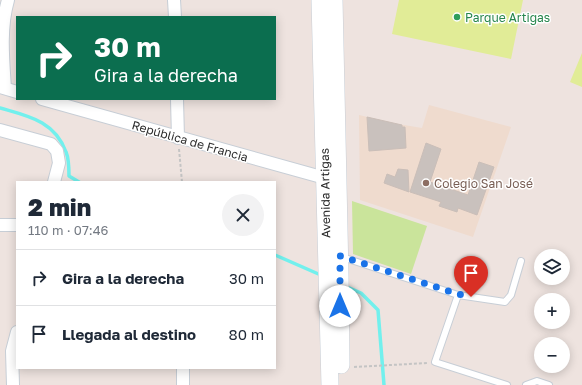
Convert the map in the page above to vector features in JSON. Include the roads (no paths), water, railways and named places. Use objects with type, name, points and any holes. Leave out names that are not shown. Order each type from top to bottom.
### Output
[{"type":"street","points":[[8,0],[2,23],[2,88],[16,92]]},
{"type":"street","points":[[174,0],[175,16]]},
{"type":"street","name":"Avenida Artigas","points":[[320,0],[332,178]]},
{"type":"street","name":"Avenida Artigas","points":[[334,0],[332,178],[333,261],[342,385]]},
{"type":"street","name":"República de Francia","points":[[45,100],[178,138],[332,178]]},
{"type":"street","points":[[177,100],[178,138]]},
{"type":"street","points":[[0,130],[51,144],[57,151],[59,163],[54,181]]},
{"type":"street","points":[[0,225],[16,225]]},
{"type":"street","name":"Avenida Artigas","points":[[330,385],[334,290]]},
{"type":"street","points":[[13,385],[12,351],[16,336]]},
{"type":"street","points":[[183,369],[183,385]]},
{"type":"lane","points":[[333,261],[458,294],[505,302],[511,295],[521,261]]},
{"type":"lane","points":[[458,294],[435,362],[507,385]]},
{"type":"lane","points":[[526,385],[537,381],[549,385]]},
{"type":"waterway","points":[[0,108],[39,121],[55,133],[67,155],[69,176],[77,181]]},
{"type":"waterway","points":[[276,255],[323,276]]},
{"type":"waterway","points":[[345,286],[361,293],[378,310],[384,385]]},
{"type":"place","name":"Parque Artigas","points":[[457,17]]},
{"type":"place","name":"Colegio San José","points":[[426,183]]}]
